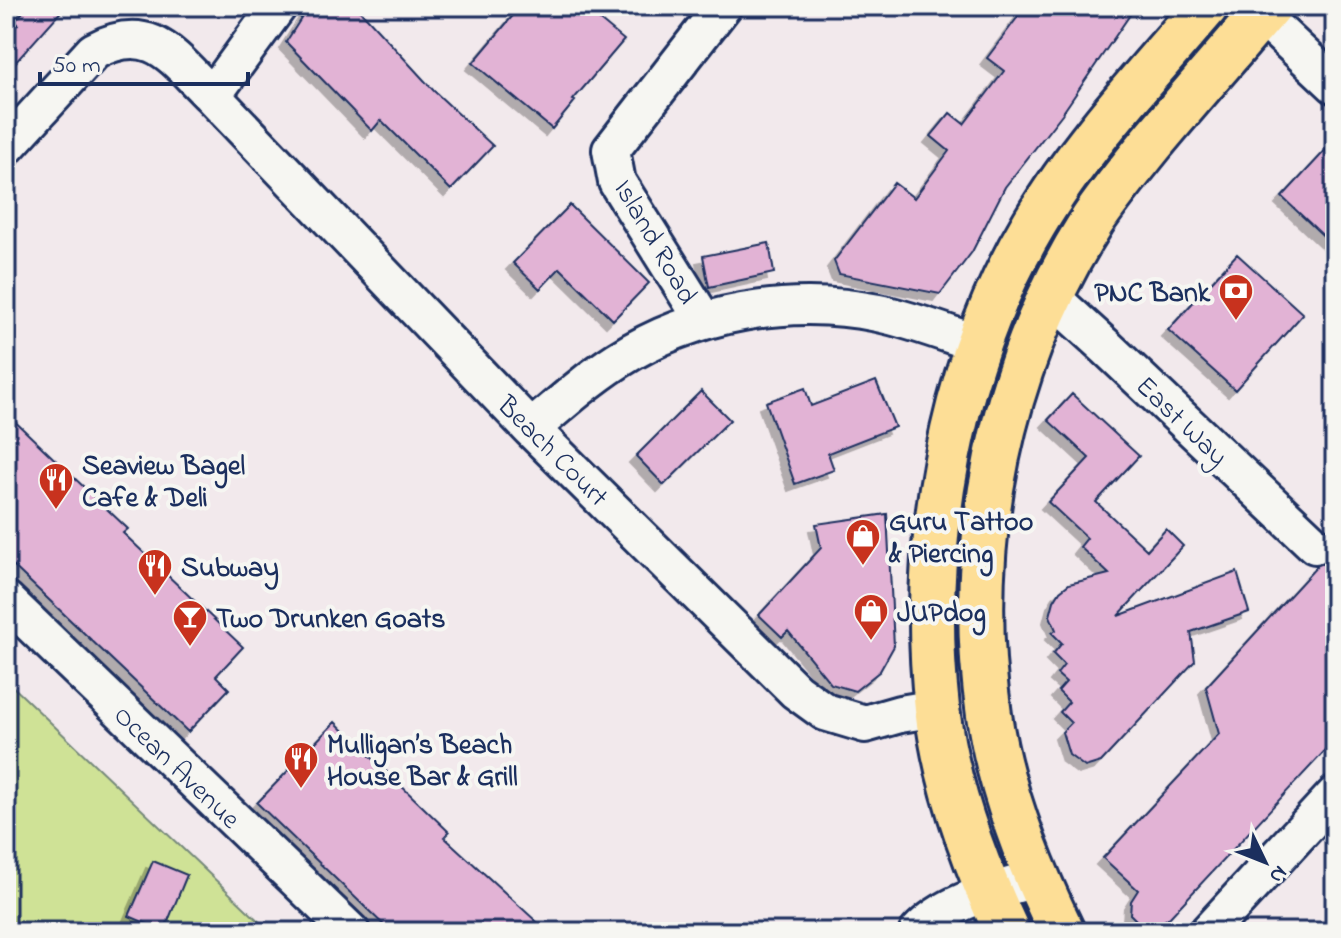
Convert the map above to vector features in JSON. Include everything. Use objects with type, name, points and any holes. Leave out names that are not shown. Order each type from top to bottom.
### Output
[{"type":"main road","points":[[998,913],[954,794],[937,708],[932,605],[939,504],[956,418],[978,344],[1033,226],[1096,135],[1206,6]]},
{"type":"main road","points":[[1062,932],[1013,815],[989,717],[982,656],[981,575],[990,492],[1001,438],[1033,339],[1078,246],[1105,203],[1260,9]]},
{"type":"main road","points":[[1033,226],[1034,272],[1051,297]]},
{"type":"main road","points":[[978,344],[992,353],[1001,370],[1001,438]]},
{"type":"street","name":"Island Road","points":[[704,321],[617,182],[611,150],[723,6]]},
{"type":"street","points":[[1260,9],[1335,85]]},
{"type":"street","points":[[212,96],[270,16]]},
{"type":"street","name":"Beach Court","points":[[6,147],[94,51],[125,39],[155,43],[212,96],[531,429],[796,691],[825,712],[865,724],[937,708]]},
{"type":"street","name":"East Way","points":[[1051,297],[1315,545]]},
{"type":"street","points":[[531,429],[619,360],[661,338],[735,313],[782,307],[830,307],[878,313],[978,344]]},
{"type":"street","name":"Ocean Avenue","points":[[6,600],[351,932]]},
{"type":"street","points":[[1208,932],[1335,795]]},
{"type":"street","points":[[918,932],[927,922],[955,905],[998,913],[1037,878]]},
{"type":"green space","points":[[6,680],[270,932],[6,932]]},
{"type":"building","points":[[28,6],[66,6],[6,73],[6,38]]},
{"type":"building","points":[[309,6],[356,6],[434,91],[493,146],[451,190],[381,120],[372,131],[286,42]]},
{"type":"building","points":[[521,6],[583,6],[624,40],[552,129],[473,63]]},
{"type":"building","points":[[1026,6],[1136,6],[1062,114],[1005,187],[972,252],[940,294],[839,274],[834,261],[894,183],[914,198],[949,151],[931,136],[950,113],[964,124],[1004,71],[987,58]]},
{"type":"building","points":[[1335,140],[1335,247],[1282,197]]},
{"type":"building","points":[[570,205],[649,283],[613,320],[560,268],[540,289],[513,263]]},
{"type":"building","points":[[769,243],[774,273],[709,287],[703,256]]},
{"type":"building","name":"PNC Bank","points":[[1237,254],[1303,314],[1235,390],[1168,330]]},
{"type":"building","points":[[876,381],[895,427],[828,453],[834,470],[795,484],[766,402],[805,388],[811,406]]},
{"type":"building","points":[[701,391],[730,420],[664,485],[636,456]]},
{"type":"building","points":[[1072,394],[1139,456],[1096,502],[1147,550],[1166,529],[1183,546],[1118,616],[1237,572],[1249,612],[1191,632],[1195,661],[1101,762],[1085,767],[1069,755],[1062,732],[1071,723],[1060,712],[1069,702],[1058,691],[1066,682],[1057,674],[1064,665],[1053,654],[1062,643],[1052,633],[1056,630],[1050,616],[1054,601],[1069,584],[1109,574],[1080,547],[1087,538],[1048,502],[1089,458],[1048,420]]},
{"type":"building","points":[[6,413],[128,529],[123,533],[243,647],[216,676],[229,689],[188,732],[6,559]]},
{"type":"building","points":[[887,514],[894,646],[880,671],[855,691],[831,684],[788,631],[782,637],[759,615],[821,548],[816,524]]},
{"type":"building","points":[[1335,551],[1335,740],[1170,917],[1152,928],[1140,924],[1130,914],[1131,901],[1138,890],[1103,858],[1219,734],[1206,687],[1318,565],[1330,560]]},
{"type":"building","points":[[335,722],[449,832],[444,837],[548,932],[391,932],[257,803]]},
{"type":"building","points":[[153,861],[187,875],[164,931],[129,916]]},
{"type":"place","name":"PNC Bank","points":[[1236,322]]},
{"type":"place","name":"Seaview Bagel Cafe & Deli","points":[[56,511]]},
{"type":"place","name":"Guru Tattoo & Piercing","points":[[863,567]]},
{"type":"place","name":"Subway","points":[[155,597]]},
{"type":"place","name":"JUPdog","points":[[871,642]]},
{"type":"place","name":"Two Drunken Goats","points":[[190,648]]},
{"type":"place","name":"Mulligan’s Beach House Bar & Grill","points":[[301,790]]}]
